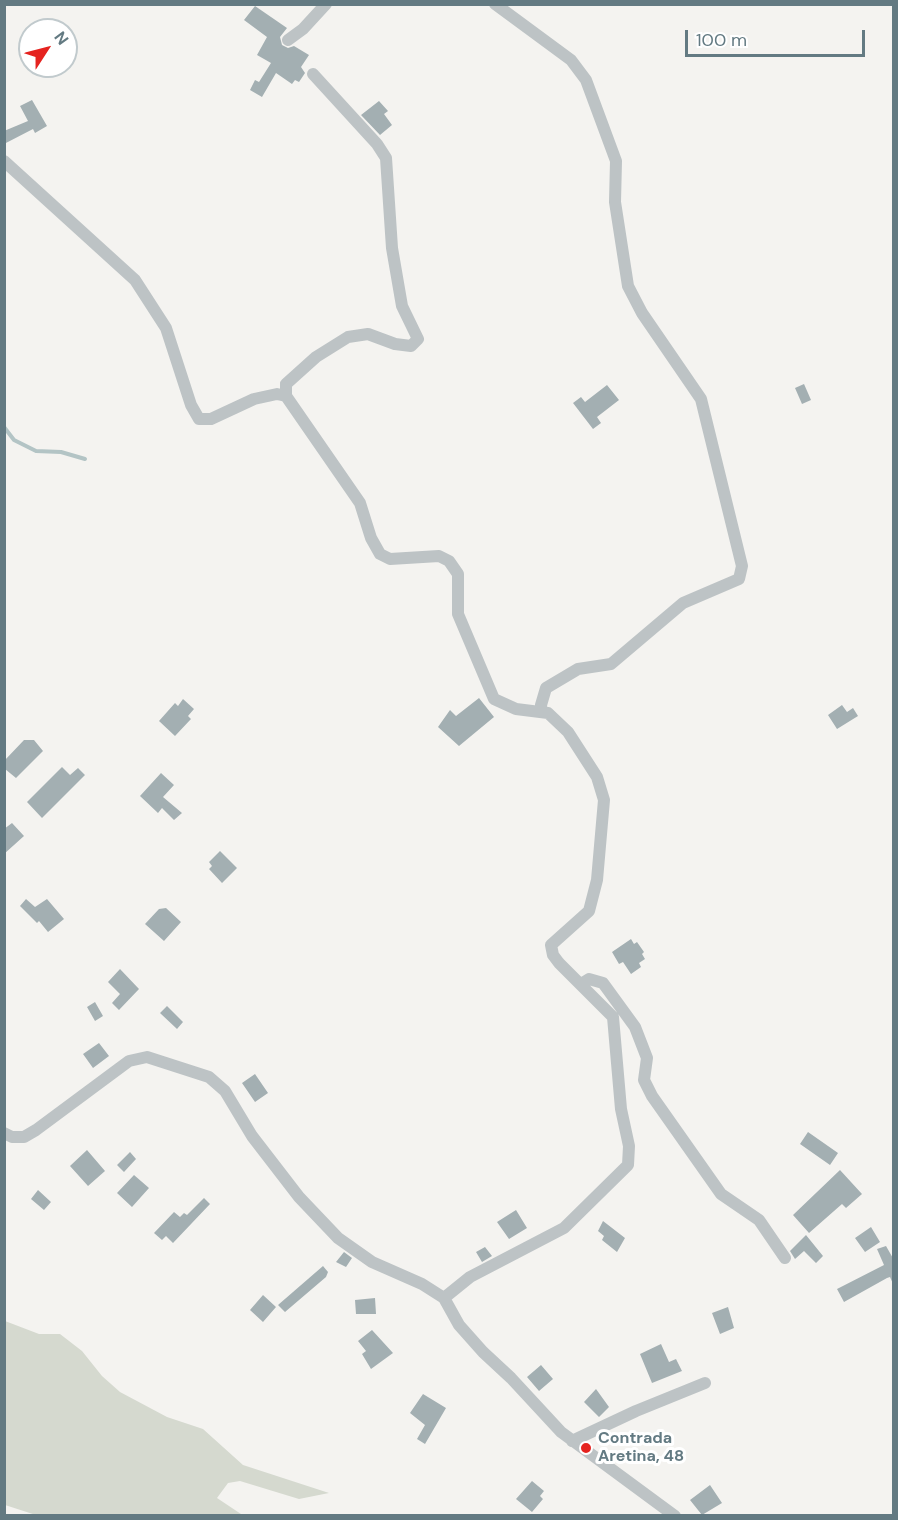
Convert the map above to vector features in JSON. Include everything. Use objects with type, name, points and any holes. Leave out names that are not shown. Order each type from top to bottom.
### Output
[{"type":"street","points":[[288,40],[303,29],[326,4]]},
{"type":"street","points":[[495,4],[571,60],[586,80],[616,160],[615,202],[628,286],[642,313],[701,399],[742,566],[740,579],[683,603],[611,664],[578,669],[546,688],[541,705],[542,712]]},
{"type":"street","points":[[313,74],[377,144],[386,158],[392,248],[402,306],[418,339],[411,346],[395,344],[368,334],[348,337],[316,357],[286,384],[286,396],[360,503],[371,538],[380,554],[390,559],[439,556],[449,561],[458,574],[458,614],[494,699],[516,709],[548,713],[568,732],[597,777],[604,800],[597,880],[589,911],[551,945],[553,955],[559,963],[614,1017],[621,1109],[629,1146],[628,1165],[564,1228],[470,1277],[444,1298]]},
{"type":"street","points":[[4,161],[135,280],[166,328],[191,405],[199,419],[211,419],[254,399],[277,394],[286,396]]},
{"type":"street","points":[[581,984],[589,979],[603,983],[635,1027],[647,1058],[644,1080],[652,1096],[721,1194],[759,1220],[785,1257]]},
{"type":"street","points":[[4,1133],[12,1137],[24,1137],[36,1131],[129,1061],[147,1057],[209,1077],[225,1091],[252,1136],[299,1197],[338,1238],[372,1262],[422,1284],[444,1298],[459,1325],[483,1352],[572,1441],[643,1489],[675,1515]]},
{"type":"street","points":[[572,1441],[636,1411],[705,1383]]},
{"type":"shaded area","points":[[5,1321],[39,1334],[60,1334],[82,1351],[102,1376],[120,1392],[167,1417],[203,1429],[243,1465],[329,1493],[299,1499],[240,1481],[228,1483],[217,1498],[244,1516],[39,1516],[5,1505]]},
{"type":"building","points":[[255,6],[287,28],[280,37],[282,45],[288,48],[294,46],[309,55],[301,67],[305,73],[299,82],[295,80],[292,84],[276,73],[262,97],[250,90],[255,80],[259,82],[271,63],[257,55],[267,37],[244,20]]},
{"type":"building","points":[[32,100],[47,126],[35,133],[33,129],[4,144],[4,131],[28,121],[20,106]]},
{"type":"building","points":[[379,101],[388,111],[384,114],[392,125],[380,135],[361,115]]},
{"type":"building","points":[[804,384],[811,400],[802,404],[795,388]]},
{"type":"building","points":[[607,385],[619,400],[597,417],[601,423],[593,429],[573,403],[581,397],[585,402]]},
{"type":"building","points":[[479,698],[494,717],[459,746],[438,727],[450,710],[456,716]]},
{"type":"building","points":[[183,699],[194,709],[188,716],[191,719],[175,736],[159,721],[175,703],[178,706]]},
{"type":"building","points":[[842,705],[847,712],[853,708],[858,716],[837,729],[828,715]]},
{"type":"building","points":[[24,740],[34,740],[43,751],[16,778],[5,769],[5,760]]},
{"type":"building","points":[[62,767],[70,775],[78,768],[85,775],[42,818],[27,802]]},
{"type":"building","points":[[161,773],[174,785],[163,797],[182,813],[174,820],[162,808],[158,813],[140,796]]},
{"type":"building","points":[[12,823],[24,836],[4,854],[4,829]]},
{"type":"building","points":[[220,851],[237,868],[222,883],[209,869],[212,866],[209,862]]},
{"type":"building","points":[[26,899],[35,907],[47,899],[64,919],[48,932],[39,921],[37,923],[20,906]]},
{"type":"building","points":[[166,908],[181,922],[164,941],[145,924],[159,909]]},
{"type":"building","points":[[631,939],[634,944],[637,942],[644,952],[642,954],[645,959],[639,963],[641,967],[631,974],[623,962],[619,964],[612,952]]},
{"type":"building","points":[[120,969],[139,989],[119,1010],[112,1003],[120,994],[108,982]]},
{"type":"building","points":[[95,1002],[103,1016],[95,1021],[87,1007]]},
{"type":"building","points":[[167,1006],[183,1022],[177,1029],[160,1013]]},
{"type":"building","points":[[99,1043],[109,1056],[93,1068],[83,1054]]},
{"type":"building","points":[[255,1074],[268,1093],[255,1102],[242,1083]]},
{"type":"building","points":[[808,1132],[838,1153],[830,1165],[800,1144]]},
{"type":"building","points":[[87,1150],[105,1171],[88,1186],[70,1166]]},
{"type":"building","points":[[130,1152],[136,1159],[124,1172],[117,1165]]},
{"type":"building","points":[[840,1170],[862,1194],[846,1208],[842,1204],[809,1233],[793,1215]]},
{"type":"building","points":[[134,1175],[149,1188],[132,1207],[117,1193]]},
{"type":"building","points":[[38,1190],[51,1202],[44,1210],[31,1199]]},
{"type":"building","points":[[204,1198],[210,1204],[173,1243],[166,1236],[162,1240],[154,1233],[174,1212],[180,1217],[184,1213],[187,1215]]},
{"type":"building","points":[[516,1210],[527,1228],[509,1239],[497,1222]]},
{"type":"building","points":[[603,1221],[625,1238],[617,1252],[602,1240],[604,1236],[598,1231]]},
{"type":"building","points":[[871,1227],[880,1242],[865,1252],[855,1238]]},
{"type":"building","points":[[806,1235],[823,1256],[816,1263],[804,1251],[795,1259],[790,1251]]},
{"type":"building","points":[[886,1246],[894,1260],[894,1286],[890,1277],[844,1302],[837,1289],[884,1265],[877,1249]]},
{"type":"building","points":[[485,1247],[492,1256],[482,1262],[476,1252]]},
{"type":"building","points":[[344,1252],[352,1258],[346,1267],[336,1262]]},
{"type":"building","points":[[323,1266],[328,1272],[326,1277],[285,1312],[278,1305]]},
{"type":"building","points":[[263,1295],[276,1307],[263,1322],[250,1310]]},
{"type":"building","points":[[375,1298],[376,1314],[356,1314],[355,1300]]},
{"type":"building","points":[[728,1307],[734,1328],[720,1334],[712,1313]]},
{"type":"building","points":[[372,1330],[393,1353],[371,1369],[362,1354],[366,1351],[358,1341]]},
{"type":"building","points":[[661,1344],[669,1362],[676,1359],[682,1371],[652,1383],[640,1354]]},
{"type":"building","points":[[541,1365],[553,1379],[539,1391],[527,1377]]},
{"type":"building","points":[[596,1389],[609,1407],[599,1417],[584,1402]]},
{"type":"building","points":[[423,1394],[446,1408],[425,1444],[417,1439],[425,1425],[410,1413]]},
{"type":"building","points":[[532,1481],[544,1491],[540,1496],[543,1499],[532,1512],[516,1499]]},
{"type":"building","points":[[710,1485],[722,1503],[702,1515],[690,1500]]},
{"type":"waterway","points":[[4,427],[14,440],[36,451],[61,452],[85,459]]},
{"type":"place","name":"Contrada Aretina, 48","points":[[586,1448]]}]
